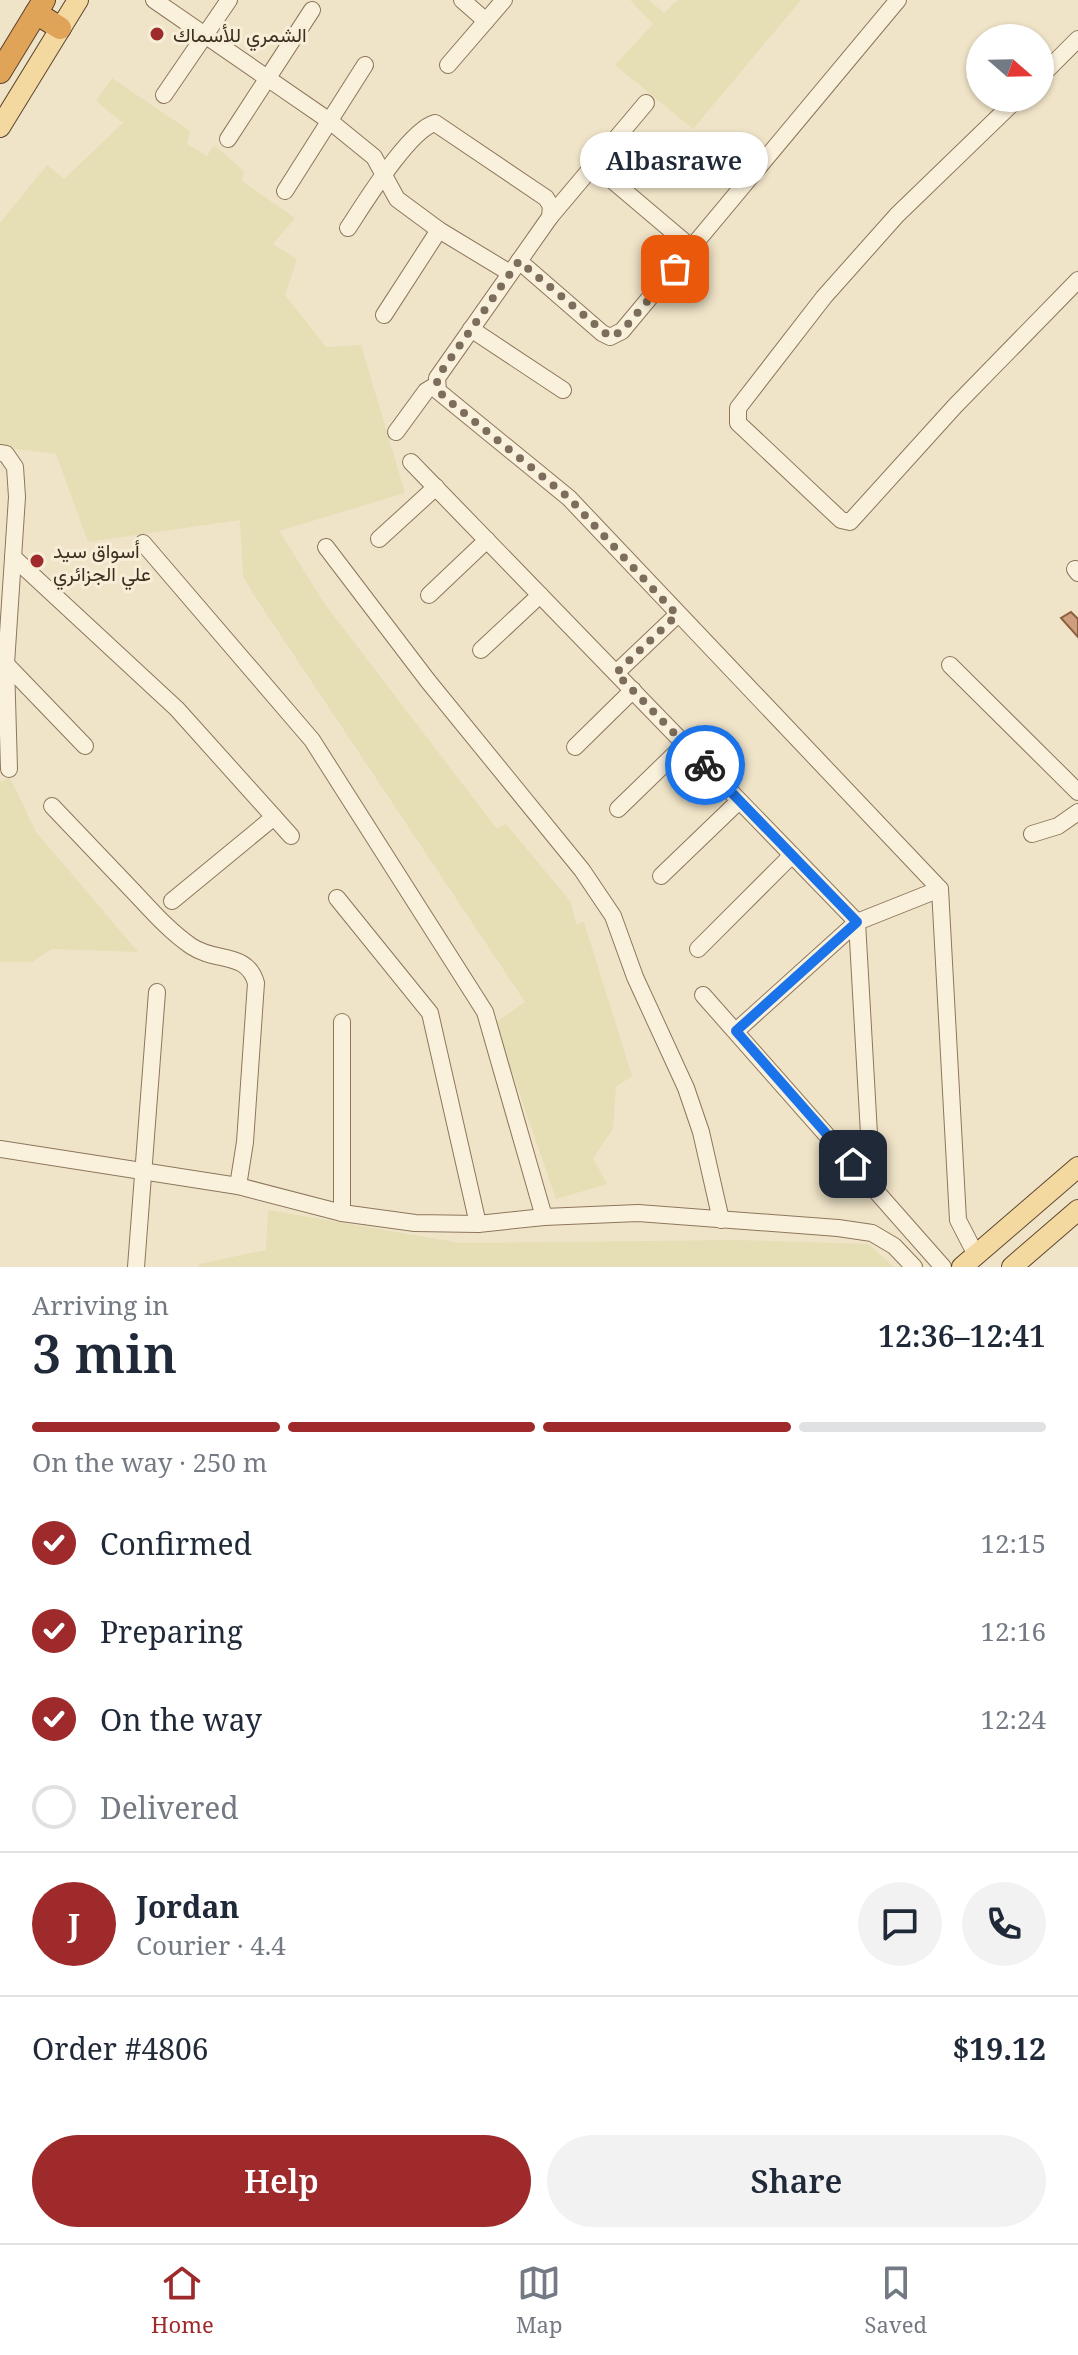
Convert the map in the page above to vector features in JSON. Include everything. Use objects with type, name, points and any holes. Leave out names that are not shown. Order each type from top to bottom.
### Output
[{"type":"highway","points":[[0,72],[40,6],[60,28]]},
{"type":"main road","points":[[0,127],[78,0]]},
{"type":"main road","points":[[969,1262],[1078,1167]]},
{"type":"main road","points":[[1012,1267],[1078,1210]]},
{"type":"street","points":[[154,0],[366,149],[384,173],[397,199],[439,230],[514,267],[610,337],[622,331],[898,0]]},
{"type":"street","points":[[164,95],[229,0]]},
{"type":"street","points":[[462,0],[486,21]]},
{"type":"street","points":[[448,65],[504,0]]},
{"type":"street","points":[[228,139],[312,10]]},
{"type":"street","points":[[1054,63],[1078,39]]},
{"type":"street","points":[[285,191],[365,65]]},
{"type":"street","points":[[646,103],[550,217],[437,378],[436,385],[443,396],[569,498],[940,889],[958,1220],[969,1262]]},
{"type":"street","points":[[1004,112],[897,215],[824,297],[738,408],[738,423],[841,520],[850,522],[955,406],[1078,280]]},
{"type":"street","points":[[348,228],[384,173],[423,129],[435,123],[546,198],[551,206],[550,217]]},
{"type":"street","points":[[594,165],[692,248]]},
{"type":"street","points":[[384,315],[439,230]]},
{"type":"street","points":[[471,329],[563,390]]},
{"type":"street","points":[[396,432],[426,391],[436,385]]},
{"type":"street","points":[[0,453],[6,454],[15,467],[17,497],[6,664],[9,769]]},
{"type":"street","points":[[411,462],[857,922],[872,1187]]},
{"type":"street","points":[[379,539],[436,487]]},
{"type":"street","points":[[429,595],[487,540]]},
{"type":"street","points":[[143,543],[312,740],[485,1012],[544,1217]]},
{"type":"street","points":[[326,547],[428,681],[582,870],[613,916],[635,977],[686,1088],[701,1132],[721,1220]]},
{"type":"street","points":[[13,557],[177,709],[291,836]]},
{"type":"street","points":[[481,650],[540,595]]},
{"type":"street","points":[[616,673],[677,615]]},
{"type":"street","points":[[6,664],[85,746]]},
{"type":"street","points":[[950,665],[1078,792]]},
{"type":"street","points":[[575,747],[633,690]]},
{"type":"street","points":[[618,809],[685,744]]},
{"type":"street","points":[[661,876],[739,801]]},
{"type":"street","points":[[52,806],[176,936],[202,954],[240,962],[253,972],[256,983],[253,1037],[245,1142],[238,1186]]},
{"type":"street","points":[[1032,834],[1058,826],[1078,812]]},
{"type":"street","points":[[172,901],[274,817]]},
{"type":"street","points":[[698,949],[792,855]]},
{"type":"street","points":[[736,1031],[857,922],[940,889]]},
{"type":"street","points":[[337,898],[430,1013],[478,1224]]},
{"type":"street","points":[[136,1267],[157,992]]},
{"type":"street","points":[[703,995],[943,1267]]},
{"type":"street","points":[[342,1022],[342,1213]]},
{"type":"street","points":[[0,1149],[238,1186],[342,1213],[415,1223],[478,1224],[544,1217],[638,1213],[838,1228],[872,1233],[894,1246],[914,1267]]},
{"type":"shaded area","points":[[630,0],[649,0],[664,13],[678,0],[801,0],[693,129],[615,65],[653,24]]},
{"type":"shaded area","points":[[112,78],[190,131],[187,144],[207,156],[214,145],[244,171],[242,181],[295,218],[273,244],[297,259],[285,295],[326,347],[361,345],[405,493],[279,531],[324,603],[497,829],[506,824],[571,902],[576,924],[584,922],[632,1076],[616,1087],[613,1129],[593,1158],[607,1184],[556,1199],[495,1023],[525,1002],[252,592],[243,576],[240,520],[88,542],[56,454],[0,447],[0,223],[47,165],[64,179],[123,123],[96,101]]},
{"type":"shaded area","points":[[10,778],[36,832],[138,952],[52,949],[32,962],[0,962],[0,781]]},
{"type":"shaded area","points":[[268,1210],[461,1243],[736,1240],[868,1244],[894,1267],[199,1267],[199,1264],[266,1250]]},
{"type":"building","points":[[1071,612],[1078,619],[1078,637],[1061,618]]},
{"type":"way so far","points":[[675,269],[622,331],[610,337],[519,261],[441,372],[436,385],[443,396],[569,498],[677,615],[616,673],[705,765]]},
{"type":"place","name":"الشمري للأسماك","points":[[157,34]]},
{"type":"place","name":"Albasrawe","points":[[675,269]]},
{"type":"place","name":"أسواق سيد علي الجزائري","points":[[37,561]]},
{"type":"route","points":[[705,765],[857,922],[736,1031],[853,1164]]}]
